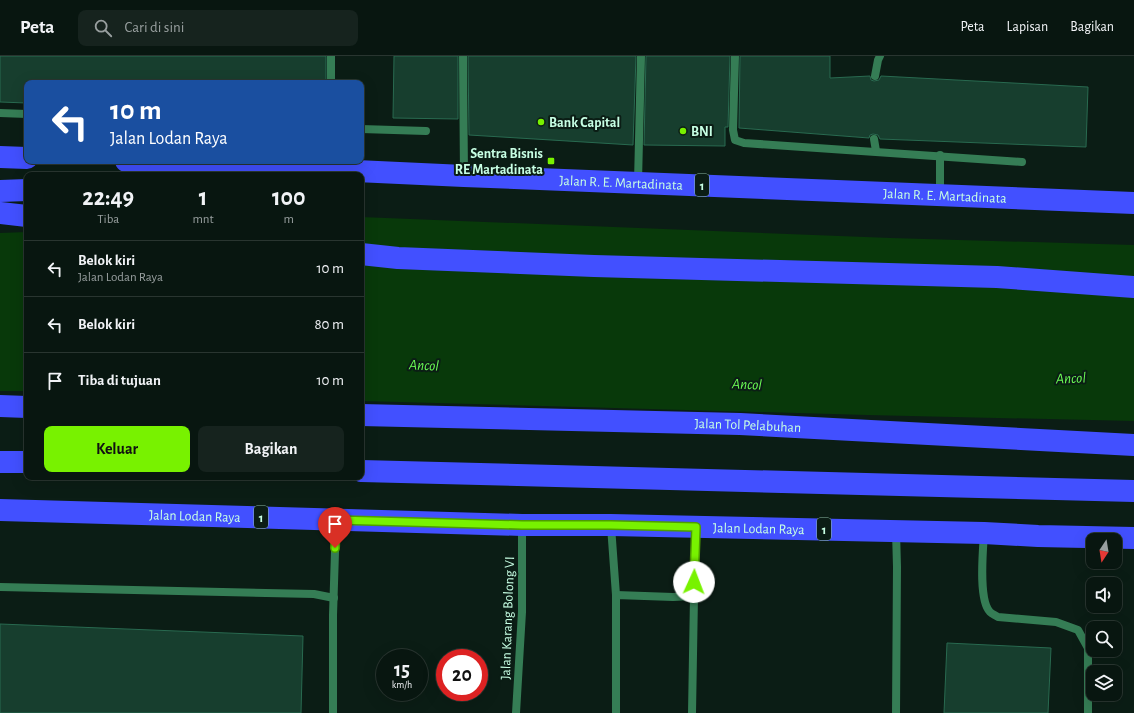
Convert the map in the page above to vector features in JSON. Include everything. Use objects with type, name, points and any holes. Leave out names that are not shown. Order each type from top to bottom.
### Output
[{"type":"highway","points":[[0,157],[24,158]]},
{"type":"highway","points":[[193,164],[238,166]]},
{"type":"highway","name":"Jalan R. E. Martadinata","points":[[184,172],[238,166],[328,165],[464,176],[1134,203]]},
{"type":"highway","points":[[0,191],[24,190]]},
{"type":"highway","points":[[0,213],[24,216]]},
{"type":"highway","points":[[364,254],[398,258],[594,266],[997,276],[1134,287]]},
{"type":"highway","points":[[0,406],[24,407]]},
{"type":"highway","name":"Jalan Tol Pelabuhan","points":[[364,415],[740,424],[1134,445]]},
{"type":"highway","points":[[0,462],[24,462]]},
{"type":"highway","points":[[364,471],[1134,491]]},
{"type":"highway","name":"Jalan Lodan Raya","points":[[0,510],[522,525],[896,530],[1038,536],[1134,538]]},
{"type":"highway","points":[[1038,536],[1086,541]]},
{"type":"highway","points":[[1122,545],[1134,546]]},
{"type":"street","points":[[331,56],[331,80]]},
{"type":"street","points":[[463,56],[464,176]]},
{"type":"street","points":[[638,182],[641,56]]},
{"type":"street","points":[[734,56],[733,130],[735,140],[744,142],[1022,162]]},
{"type":"street","points":[[875,76],[880,56]]},
{"type":"street","points":[[0,113],[24,114]]},
{"type":"street","points":[[364,129],[426,131]]},
{"type":"street","points":[[874,139],[876,151]]},
{"type":"street","points":[[940,155],[940,196]]},
{"type":"street","points":[[333,713],[332,615],[334,598],[336,520]]},
{"type":"street","name":"Jalan Karang Bolong VI","points":[[516,713],[522,612],[522,525]]},
{"type":"street","points":[[611,525],[616,595],[616,713]]},
{"type":"street","points":[[692,713],[696,527]]},
{"type":"street","points":[[896,530],[896,713]]},
{"type":"street","points":[[984,533],[981,574],[985,606],[990,612],[998,617],[1056,622],[1078,630],[1088,648],[1088,713]]},
{"type":"street","points":[[0,587],[314,594],[334,598]]},
{"type":"street","points":[[616,595],[673,597],[694,596]]},
{"type":"water","name":"Ancol","points":[[364,217],[891,238],[1134,245],[1134,421],[364,401]]},
{"type":"water","points":[[24,232],[24,391],[0,391],[0,233]]},
{"type":"building","points":[[0,56],[326,56],[326,80],[24,80],[24,103],[0,102]]},
{"type":"building","points":[[394,56],[458,56],[458,119],[393,118]]},
{"type":"building","points":[[468,56],[636,56],[633,145],[469,135]]},
{"type":"building","points":[[646,56],[730,56],[728,127],[725,127],[725,146],[644,145]]},
{"type":"building","points":[[740,56],[830,56],[830,78],[870,76],[871,80],[874,81],[879,80],[881,76],[1088,87],[1086,147],[880,139],[878,135],[873,134],[870,135],[869,138],[739,128]]},
{"type":"building","points":[[0,624],[303,636],[301,713],[0,713]]},
{"type":"building","points":[[947,643],[1051,648],[1048,713],[944,713]]},
{"type":"place","name":"Bank Capital","points":[[541,122]]},
{"type":"place","name":"BNI","points":[[683,131]]},
{"type":"place","name":"Sentra Bisnis RE Martadinata","points":[[551,161]]},
{"type":"route","points":[[335,548],[336,520],[522,525],[696,527],[694,582]]}]
